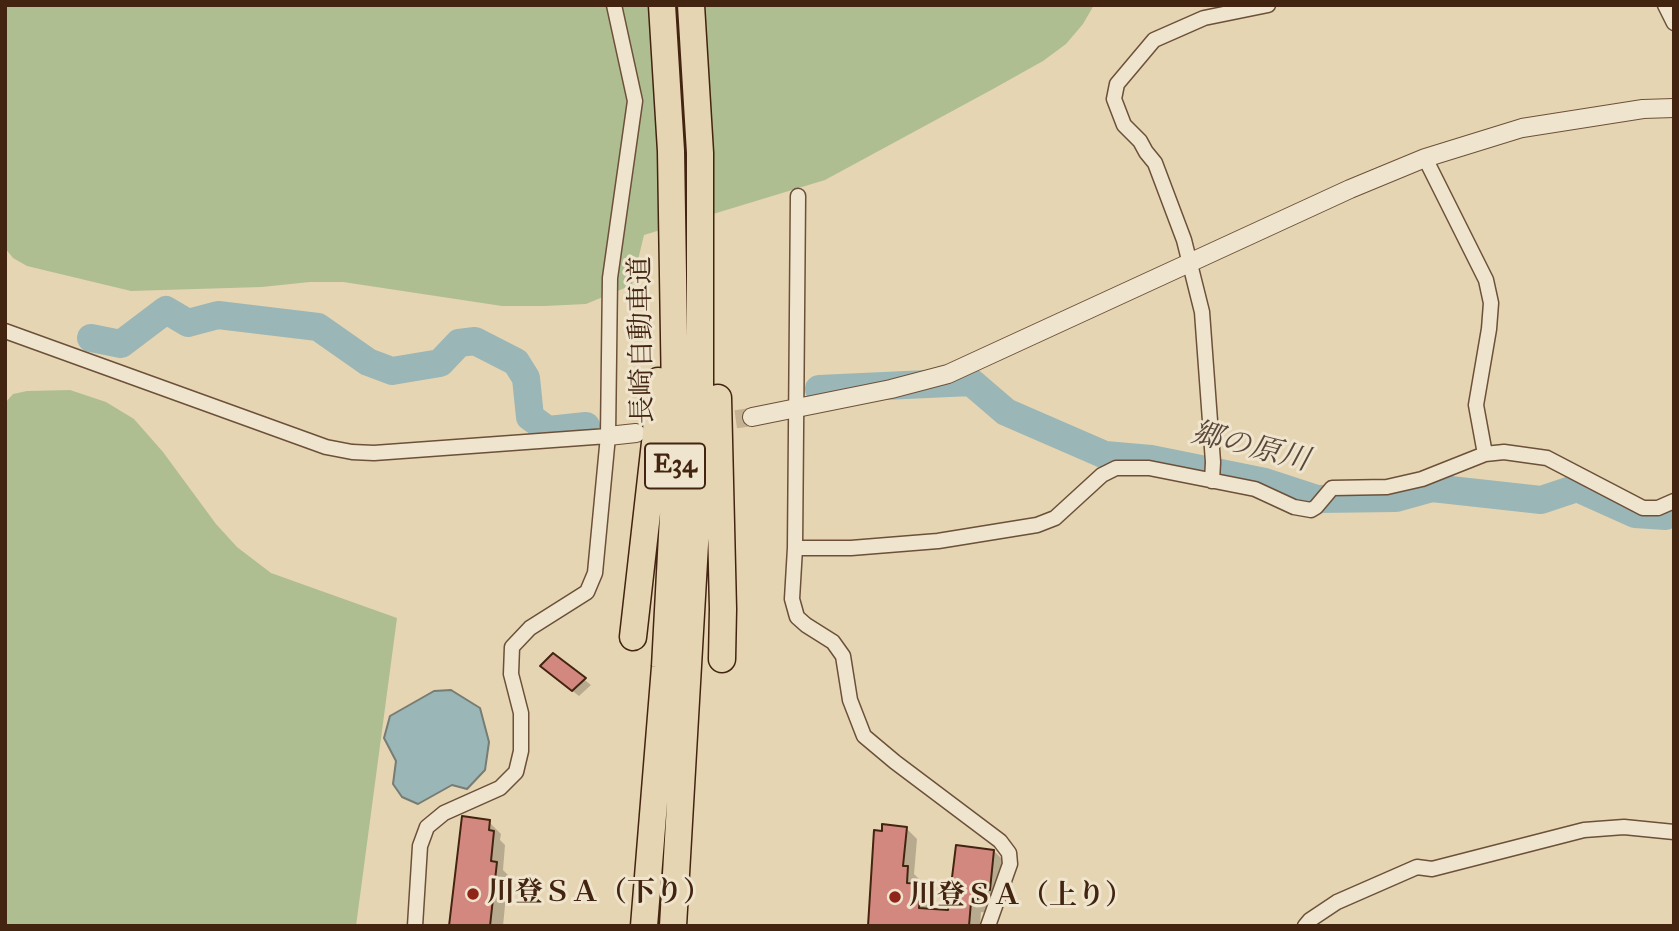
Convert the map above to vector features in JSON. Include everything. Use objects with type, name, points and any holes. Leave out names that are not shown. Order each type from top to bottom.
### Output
[{"type":"highway","name":"長崎自動車道","points":[[644,926],[665,667],[676,460],[671,151],[662,5]]},
{"type":"highway","name":"長崎自動車道","points":[[673,926],[700,457],[699,153],[691,5]]},
{"type":"highway","points":[[699,153],[715,307],[722,659]]},
{"type":"highway","points":[[633,637],[656,433],[659,371],[674,269]]},
{"type":"street","points":[[415,926],[420,846],[427,827],[444,813],[500,788],[516,772],[521,751],[521,713],[511,674],[512,648],[530,628],[587,592],[595,573],[608,436],[610,278],[635,102],[614,5]]},
{"type":"street","points":[[1212,481],[1213,462],[1202,312],[1184,240],[1155,163],[1140,141],[1124,125],[1114,99],[1117,84],[1154,40],[1204,18],[1268,5]]},
{"type":"street","points":[[1665,5],[1674,23]]},
{"type":"street","points":[[752,417],[797,410],[948,374],[1350,189],[1425,158],[1522,128],[1643,109],[1674,108]]},
{"type":"street","points":[[1425,158],[1486,280],[1491,303],[1476,405],[1485,454]]},
{"type":"street","points":[[798,196],[797,410],[792,598],[797,617],[833,642],[843,656],[850,700],[864,736],[1000,841],[1009,853],[1010,864],[988,926]]},
{"type":"street","points":[[5,331],[339,449],[374,453],[636,433]]},
{"type":"street","points":[[794,548],[852,548],[938,541],[1037,525],[1055,518],[1102,475],[1116,468],[1149,468],[1255,489],[1294,507],[1311,510],[1332,488],[1387,487],[1422,479],[1485,454],[1504,452],[1547,458],[1643,508],[1658,508],[1674,501]]},
{"type":"street","points":[[1305,926],[1337,902],[1417,867],[1432,869],[1584,830],[1624,827],[1674,832]]},
{"type":"green space","points":[[5,5],[1094,5],[1083,24],[1066,44],[1043,61],[825,180],[644,235],[632,285],[586,304],[502,306],[343,282],[131,291],[27,266],[13,258],[5,248]]},
{"type":"green space","points":[[70,390],[106,402],[134,419],[163,452],[216,524],[237,547],[271,573],[397,618],[356,926],[5,926],[5,403],[13,394],[27,391]]},
{"type":"water","points":[[451,690],[480,708],[489,742],[485,770],[467,789],[452,785],[418,804],[402,797],[393,784],[396,761],[384,738],[390,716],[434,691]]},
{"type":"building","points":[[553,653],[586,678],[572,691],[540,666]]},
{"type":"building","name":"川登ＳＡ（下り）","points":[[462,816],[490,820],[489,830],[494,831],[491,861],[497,862],[490,926],[449,926]]},
{"type":"building","points":[[882,824],[907,827],[903,866],[908,866],[907,883],[921,884],[919,908],[948,910],[956,845],[994,850],[990,890],[979,888],[977,903],[971,902],[969,926],[868,926],[874,830],[882,831]]},
{"type":"waterway","name":"郷の原川","points":[[91,338],[121,344],[166,310],[188,323],[218,315],[318,327],[368,362],[392,371],[440,363],[459,343],[475,341],[516,362],[526,378],[530,417],[548,430],[586,426]]},
{"type":"waterway","name":"郷の原川","points":[[819,389],[971,382],[1006,412],[1105,455],[1151,459],[1265,482],[1317,499],[1396,498],[1432,488],[1541,500],[1577,488],[1635,514],[1666,516],[1674,511]]},
{"type":"tunnel","points":[[709,423],[752,417]]},
{"type":"place","name":"川登ＳＡ（下り）","points":[[473,894]]},
{"type":"place","name":"川登ＳＡ（上り）","points":[[895,897]]}]
